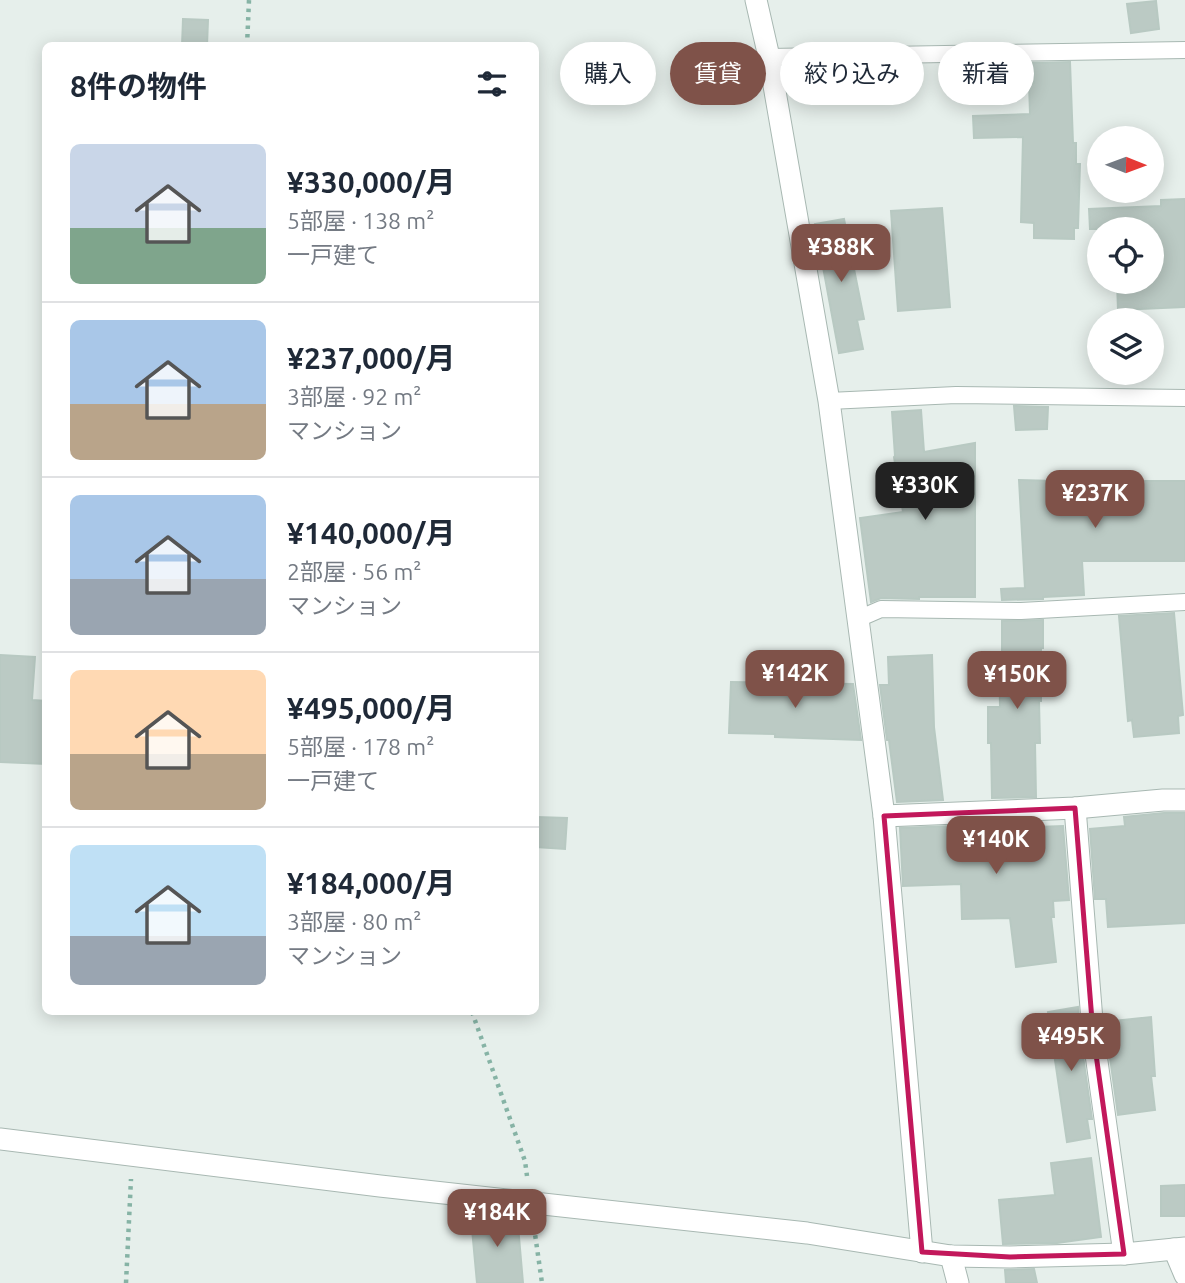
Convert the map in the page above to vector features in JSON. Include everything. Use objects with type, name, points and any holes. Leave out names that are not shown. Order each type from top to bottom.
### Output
[{"type":"street","points":[[756,0],[769,57],[829,401],[858,619],[884,816],[922,1252]]},
{"type":"street","points":[[884,816],[1075,808],[1185,800]]},
{"type":"street","points":[[1075,808],[1093,1034],[1124,1254]]},
{"type":"street","points":[[0,1139],[380,1186],[807,1233],[951,1256],[1010,1258],[1179,1249],[1185,1275]]},
{"type":"street","points":[[951,1256],[958,1283]]},
{"type":"lane","points":[[769,57],[1185,50]]},
{"type":"lane","points":[[829,401],[956,395],[1185,398]]},
{"type":"lane","points":[[858,619],[881,609],[1021,611],[1185,603]]},
{"type":"path","points":[[247,42],[249,0]]},
{"type":"path","points":[[473,1015],[525,1161],[542,1283]]},
{"type":"path","points":[[126,1283],[134,1155]]},
{"type":"highlighted area","points":[[1075,808],[1093,1033],[1124,1254],[1010,1257],[922,1252],[884,816]]},
{"type":"building","points":[[1156,1],[1159,29],[1131,33],[1127,4]]},
{"type":"building","points":[[183,19],[208,20],[207,42],[182,42]]},
{"type":"building","points":[[1070,62],[1073,143],[1076,143],[1076,164],[1080,164],[1078,228],[1074,228],[1074,239],[1034,238],[1034,223],[1021,222],[1023,137],[974,138],[973,116],[1030,114],[1030,105],[1034,105],[1034,63]]},
{"type":"building","points":[[1185,199],[1185,307],[1118,308],[1117,294],[1164,294],[1164,217],[1089,217],[1089,209],[1161,206],[1164,200]]},
{"type":"building","points":[[942,208],[950,307],[898,311],[891,211]]},
{"type":"building","points":[[844,219],[864,319],[857,320],[863,349],[839,353],[815,224]]},
{"type":"building","points":[[1014,406],[1048,407],[1047,429],[1016,430]]},
{"type":"building","points":[[921,410],[924,452],[975,443],[975,597],[881,598],[871,602],[860,518],[903,512],[894,457],[892,412]]},
{"type":"building","points":[[1019,480],[1127,483],[1185,481],[1185,561],[1082,561],[1084,595],[1002,600],[1001,589],[1025,588]]},
{"type":"building","points":[[1174,613],[1183,715],[1178,716],[1179,733],[1134,737],[1132,720],[1128,721],[1119,616]]},
{"type":"building","points":[[1043,620],[1040,743],[1035,743],[1036,797],[992,798],[988,707],[1000,707],[999,652],[1002,652],[1002,621]]},
{"type":"building","points":[[0,655],[35,657],[32,700],[42,701],[42,764],[0,762]]},
{"type":"building","points":[[932,655],[934,727],[943,800],[897,802],[880,685],[889,685],[888,657]]},
{"type":"building","points":[[731,682],[853,684],[861,740],[729,733]]},
{"type":"building","points":[[1185,813],[1185,923],[1108,927],[1106,899],[1095,899],[1090,829],[1125,826],[1124,817]]},
{"type":"building","points":[[539,817],[567,818],[565,849],[539,847]]},
{"type":"building","points":[[1036,823],[1036,827],[1063,826],[1069,900],[1053,901],[1054,917],[1051,917],[1056,962],[1016,967],[1010,918],[962,919],[961,884],[903,886],[900,828]]},
{"type":"building","points":[[1078,1007],[1092,1119],[1087,1119],[1090,1138],[1067,1142],[1048,1012]]},
{"type":"building","points":[[1151,1017],[1155,1076],[1151,1076],[1155,1110],[1118,1115],[1105,1022]]},
{"type":"building","points":[[1091,1158],[1101,1237],[1057,1243],[1003,1244],[999,1200],[1055,1195],[1051,1163]]},
{"type":"building","points":[[1185,1185],[1185,1216],[1161,1216],[1161,1186]]},
{"type":"building","points":[[517,1214],[523,1283],[477,1283],[471,1218]]},
{"type":"building","points":[[1034,1269],[1037,1283],[1006,1283],[1005,1270]]}]
